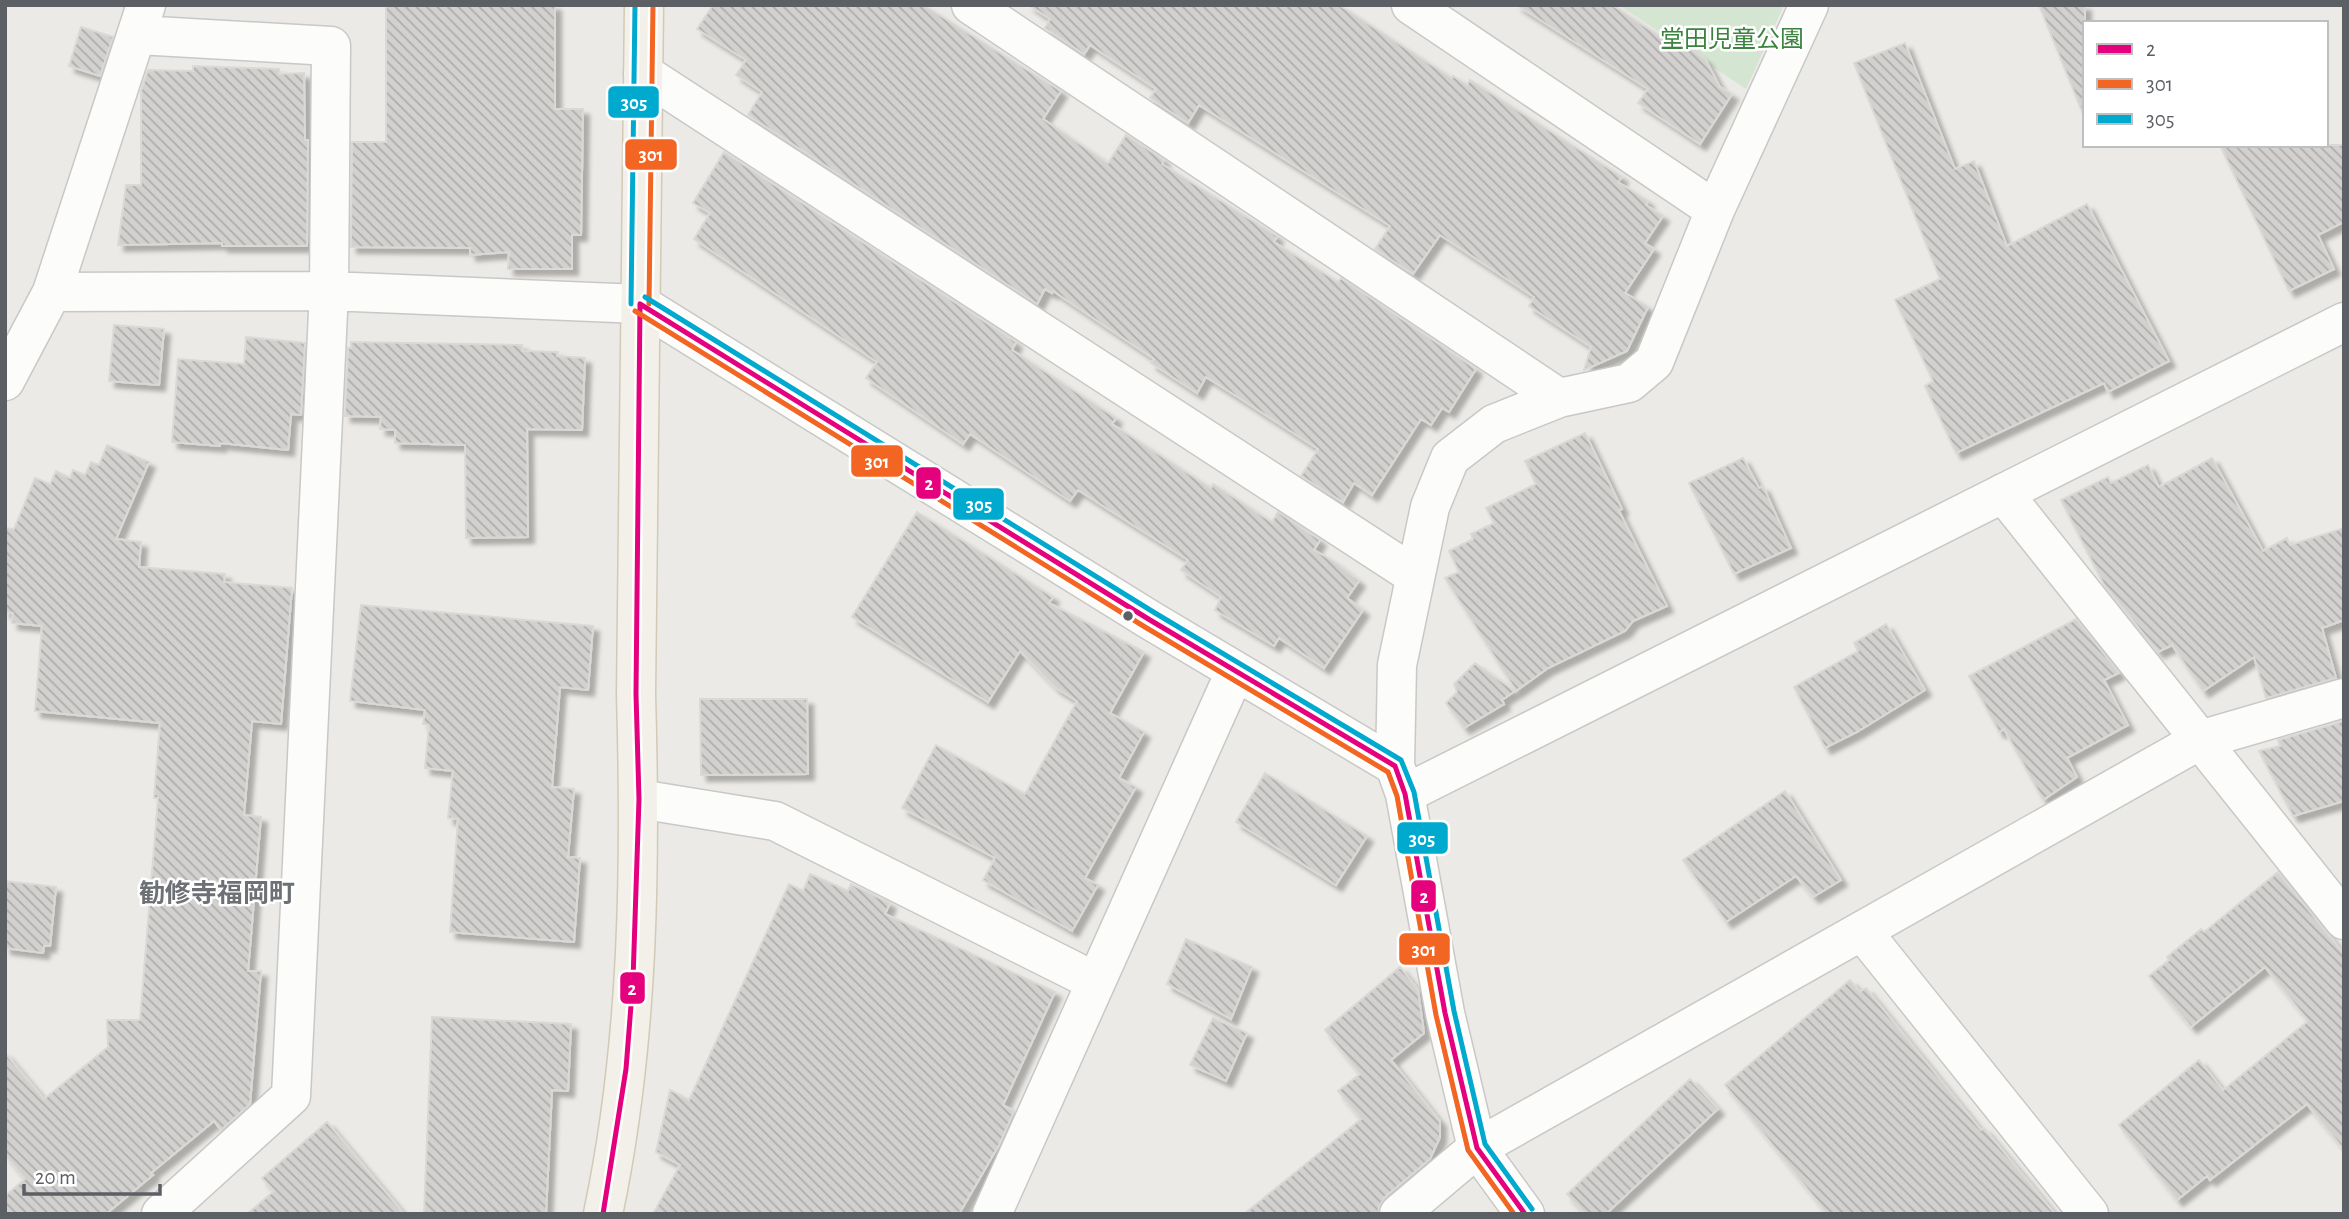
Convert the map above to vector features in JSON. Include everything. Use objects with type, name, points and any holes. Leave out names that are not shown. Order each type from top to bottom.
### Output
[{"type":"main road","points":[[603,1214],[626,1069],[633,980],[639,799],[636,694],[643,5]]},
{"type":"street","points":[[971,5],[1559,398]]},
{"type":"street","points":[[1411,5],[1715,209]]},
{"type":"street","points":[[1525,1214],[1478,1148],[1446,1013],[1400,780],[1397,665],[1414,575],[1430,507],[1450,458],[1494,424],[1559,398],[1629,383],[1654,362],[1715,209],[1809,5]]},
{"type":"street","points":[[5,381],[52,292],[142,20],[331,46],[329,291],[291,1096],[161,1214]]},
{"type":"street","points":[[643,73],[1414,575]]},
{"type":"street","points":[[52,292],[329,291],[640,304],[1235,672],[1400,780]]},
{"type":"street","points":[[1400,780],[2003,493],[2344,322]]},
{"type":"street","points":[[2003,493],[2344,920]]},
{"type":"street","points":[[992,1214],[1235,672]]},
{"type":"street","points":[[1399,1214],[1478,1148],[2200,740],[2344,698]]},
{"type":"street","points":[[639,799],[775,821],[1096,982]]},
{"type":"street","points":[[1862,931],[2089,1214]]},
{"type":"green space","name":"堂田児童公園","points":[[1619,5],[1784,5],[1746,89]]},
{"type":"building","points":[[386,5],[555,5],[555,109],[583,109],[581,235],[572,235],[572,269],[508,269],[509,252],[470,255],[470,248],[351,247],[352,142],[386,142]]},
{"type":"building","points":[[713,5],[923,5],[1061,91],[1043,119],[1108,163],[1126,135],[1164,160],[1162,164],[1277,236],[1274,242],[1338,282],[1341,278],[1476,369],[1449,412],[1442,408],[1431,425],[1421,419],[1372,495],[1354,483],[1343,502],[1301,476],[1318,449],[1206,377],[1197,393],[1151,363],[1154,359],[1053,291],[1052,293],[1045,289],[1037,304],[748,115],[762,92],[736,75],[746,60],[697,29]]},
{"type":"building","points":[[1029,5],[1339,5],[1452,78],[1453,76],[1467,85],[1470,80],[1622,177],[1618,182],[1648,201],[1646,205],[1663,216],[1645,243],[1654,249],[1625,293],[1648,307],[1627,351],[1584,370],[1591,347],[1529,306],[1534,297],[1440,235],[1413,274],[1375,249],[1390,226],[1199,105],[1188,123],[1150,98],[1156,89],[1090,45],[1084,54],[1045,28],[1050,19]]},
{"type":"building","points":[[1517,5],[1612,5],[1675,46],[1678,41],[1705,59],[1720,87],[1732,94],[1700,144],[1638,103],[1648,89]]},
{"type":"building","points":[[2039,5],[2085,5],[2083,114]]},
{"type":"building","points":[[81,27],[113,37],[100,76],[69,66]]},
{"type":"building","points":[[1905,43],[1955,169],[1974,161],[2007,246],[2087,204],[2169,361],[2108,392],[2104,383],[1956,453],[1925,386],[1933,381],[1895,300],[1940,279],[1854,63]]},
{"type":"building","points":[[193,66],[279,69],[279,74],[304,73],[305,140],[308,140],[307,246],[222,246],[222,243],[118,245],[126,185],[141,185],[141,91],[148,70],[193,71]]},
{"type":"building","points":[[2344,145],[2344,222],[2318,235],[2334,269],[2289,291],[2221,147]]},
{"type":"building","points":[[724,152],[1016,342],[1012,350],[1116,418],[1112,424],[1211,488],[1213,484],[1272,522],[1278,512],[1320,540],[1314,550],[1359,581],[1347,598],[1363,610],[1324,668],[1279,638],[1274,646],[1215,610],[1221,597],[1181,570],[1188,560],[1078,490],[1070,501],[970,434],[963,444],[866,378],[877,362],[694,239],[710,213],[693,203]]},
{"type":"building","points":[[114,325],[164,329],[159,385],[109,381]]},
{"type":"building","points":[[246,337],[305,343],[301,415],[291,414],[288,450],[220,443],[220,446],[172,442],[178,359],[244,364]]},
{"type":"building","points":[[351,342],[522,345],[522,351],[558,352],[557,356],[585,358],[582,430],[527,429],[528,537],[466,538],[465,445],[395,443],[395,430],[380,429],[381,417],[345,416],[348,348],[351,348]]},
{"type":"building","points":[[1585,433],[1622,509],[1619,511],[1667,606],[1633,621],[1625,631],[1548,668],[1516,691],[1445,578],[1459,572],[1449,551],[1473,539],[1471,534],[1494,523],[1486,508],[1536,484],[1525,461]]},
{"type":"building","points":[[107,445],[149,462],[116,539],[141,542],[139,567],[225,574],[224,582],[292,588],[281,724],[252,721],[244,815],[261,817],[248,971],[261,971],[250,1104],[221,1130],[214,1121],[106,1214],[5,1214],[5,1196],[25,1179],[5,1155],[5,1053],[44,1099],[108,1047],[107,1020],[140,1020],[158,798],[154,798],[160,723],[35,711],[42,626],[12,623],[13,613],[5,612],[5,528],[14,529],[35,478],[50,484],[56,471],[70,478],[73,470],[85,475],[91,462],[99,465]]},
{"type":"building","points":[[1743,458],[1759,488],[1763,486],[1791,548],[1734,574],[1689,483]]},
{"type":"building","points":[[2212,458],[2263,551],[2287,538],[2290,545],[2344,528],[2344,620],[2322,628],[2336,678],[2266,698],[2254,657],[2203,691],[2172,645],[2158,652],[2104,585],[2061,500],[2108,477],[2111,483],[2148,465],[2159,487]]},
{"type":"building","points":[[917,512],[1053,597],[1049,603],[1144,652],[1110,713],[1144,732],[1119,778],[1136,787],[1085,878],[1098,885],[1072,931],[983,880],[995,858],[902,808],[936,745],[1025,794],[1077,701],[1056,688],[1020,651],[988,702],[852,617]]},
{"type":"building","points":[[361,605],[593,626],[588,690],[560,687],[552,787],[574,789],[568,857],[580,858],[574,942],[450,932],[458,819],[448,818],[453,771],[425,768],[429,725],[423,724],[425,710],[350,701]]},
{"type":"building","points":[[2076,619],[2119,673],[2104,680],[2128,725],[2067,758],[2077,777],[2043,800],[2004,729],[1999,732],[1969,676]]},
{"type":"building","points":[[1886,624],[1925,690],[1857,732],[1825,748],[1794,687],[1858,651],[1854,643]]},
{"type":"building","points":[[1475,663],[1515,691],[1502,700],[1504,704],[1464,728],[1446,703],[1457,692],[1454,684]]},
{"type":"building","points":[[700,699],[807,699],[808,774],[701,775]]},
{"type":"building","points":[[2344,721],[2344,801],[2293,816],[2259,751],[2280,746],[2278,740]]},
{"type":"building","points":[[1265,773],[1367,836],[1336,885],[1236,822]]},
{"type":"building","points":[[1785,791],[1841,880],[1813,897],[1796,876],[1726,922],[1683,860]]},
{"type":"building","points":[[2278,872],[2344,954],[2344,1150],[2307,1104],[2210,1180],[2207,1176],[2177,1200],[2119,1125],[2199,1060],[2223,1090],[2308,1021],[2265,967],[2191,1027],[2149,976],[2201,929],[2204,932]]},
{"type":"building","points":[[810,874],[848,891],[851,884],[890,903],[885,914],[1055,992],[1003,1105],[1014,1111],[999,1145],[959,1214],[653,1214],[680,1165],[656,1152],[670,1090],[689,1100],[789,884],[803,891]]},
{"type":"building","points":[[5,881],[56,887],[50,946],[44,946],[43,953],[5,948]]},
{"type":"building","points":[[1186,939],[1252,967],[1231,1019],[1167,984]]},
{"type":"building","points":[[1400,967],[1418,990],[1424,1033],[1391,1060],[1440,1121],[1440,1137],[1430,1159],[1385,1197],[1379,1206],[1378,1214],[1244,1214],[1361,1119],[1338,1091],[1360,1074],[1325,1030]]},
{"type":"building","points":[[1850,980],[1860,992],[1866,988],[1981,1130],[1984,1128],[2055,1214],[1827,1214],[1725,1085]]},
{"type":"building","points":[[432,1017],[571,1024],[568,1091],[552,1090],[546,1214],[424,1214]]},
{"type":"building","points":[[1213,1018],[1247,1033],[1226,1081],[1190,1065]]},
{"type":"building","points":[[1690,1079],[1718,1109],[1606,1214],[1585,1214],[1567,1194]]},
{"type":"building","points":[[327,1122],[404,1214],[247,1214],[274,1191],[262,1178]]},
{"type":"transit line","name":"305","points":[[631,304],[635,5]]},
{"type":"transit line","name":"301","points":[[649,304],[653,5]]},
{"type":"transit line","name":"305","points":[[645,297],[1155,613],[1401,760],[1414,792],[1454,1011],[1485,1144],[1532,1209]]},
{"type":"transit line","name":"2","points":[[640,304],[1150,620],[1395,766],[1405,794],[1445,1013],[1477,1148],[1525,1214]]},
{"type":"transit line","name":"2","points":[[603,1214],[626,1069],[633,980],[639,799],[636,694],[640,304]]},
{"type":"transit line","name":"301","points":[[635,311],[1145,627],[1388,772],[1397,796],[1436,1015],[1468,1150],[1514,1214]]},
{"type":"district","name":"勧修寺福岡町","points":[[217,893]]}]
